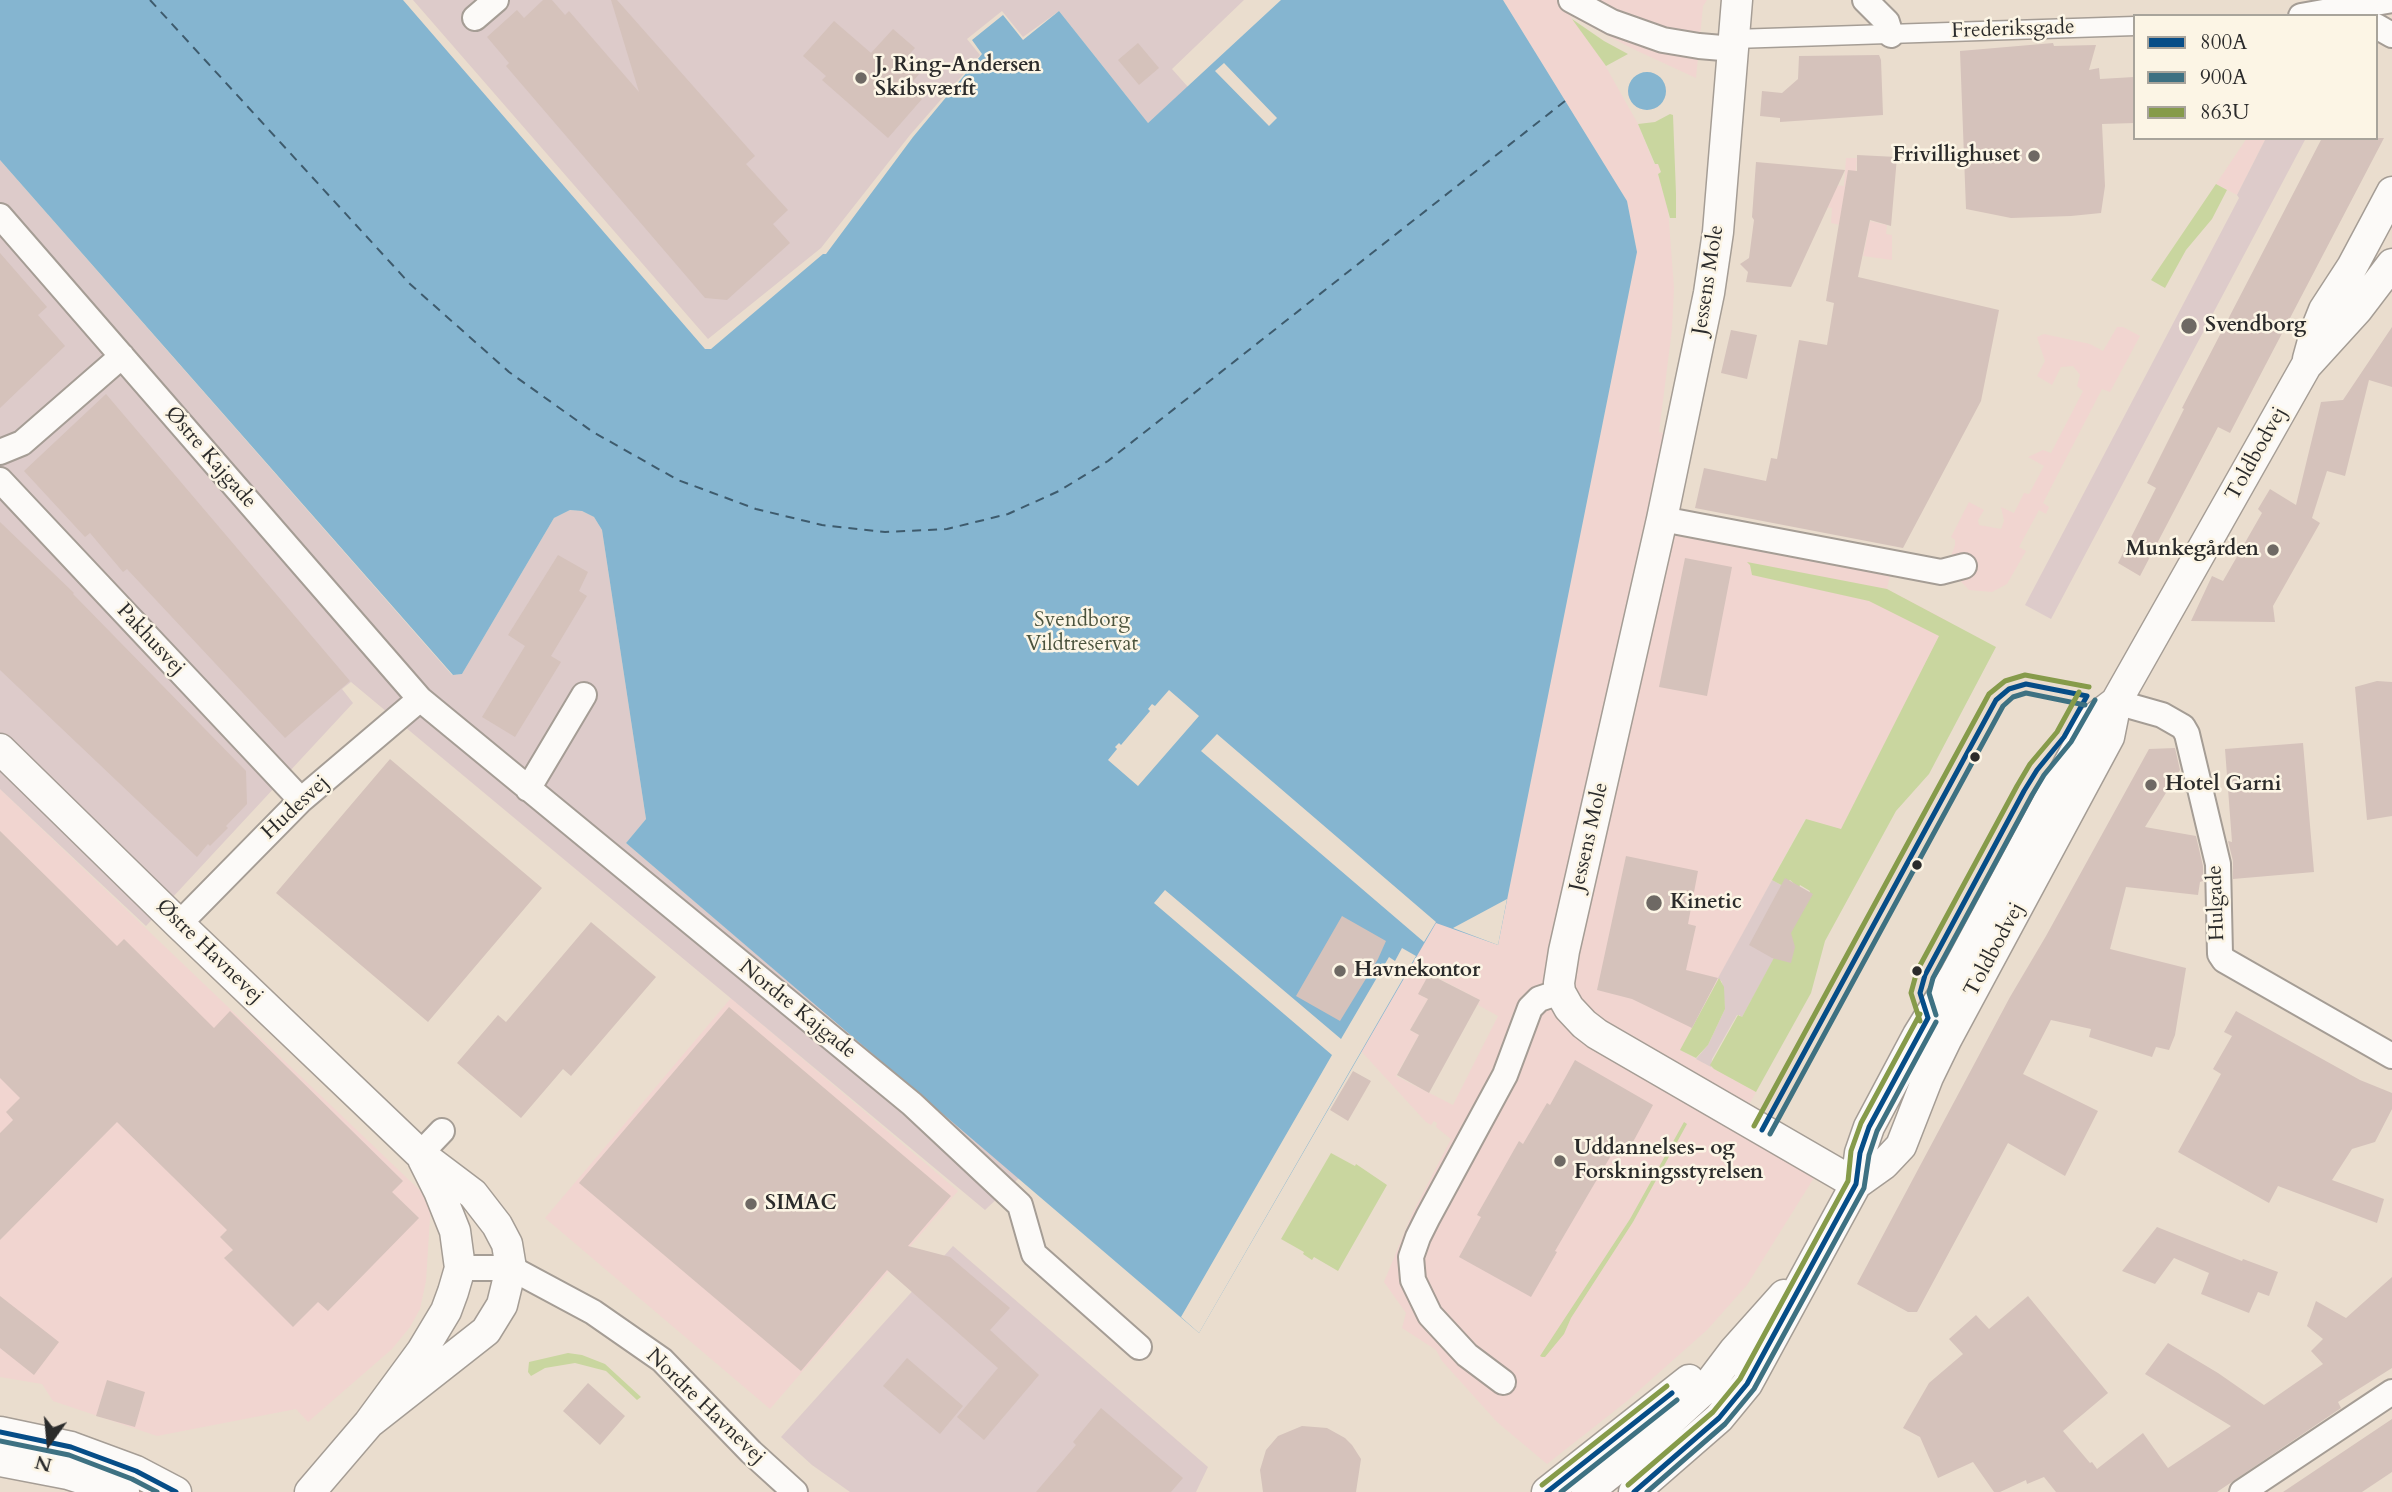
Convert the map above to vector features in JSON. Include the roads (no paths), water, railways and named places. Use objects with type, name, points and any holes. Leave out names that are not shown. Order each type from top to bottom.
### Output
[{"type":"street","points":[[475,18],[496,0]]},
{"type":"street","points":[[1571,0],[1612,22],[1663,40],[1699,46],[1734,44]]},
{"type":"street","name":"Jessens Mole","points":[[1560,992],[1564,951],[1662,519],[1709,293],[1717,232],[1737,0]]},
{"type":"street","points":[[1865,0],[1888,28]]},
{"type":"street","points":[[2328,14],[2392,0]]},
{"type":"street","name":"Frederiksgade","points":[[1734,44],[1888,28],[2133,26]]},
{"type":"street","points":[[2300,377],[2325,310],[2352,267],[2392,192]]},
{"type":"street","name":"Østre Kajgade","points":[[0,216],[420,699]]},
{"type":"street","points":[[2300,377],[2392,264]]},
{"type":"street","points":[[0,452],[22,443],[122,356]]},
{"type":"street","name":"Toldbodvej","points":[[1634,1492],[1719,1418],[1737,1397],[1774,1337],[1856,1184],[1884,1164],[1901,1146],[1928,1077],[1946,1040],[2109,737],[2116,702],[2300,377]]},
{"type":"street","name":"Pakhusvej","points":[[0,480],[301,800]]},
{"type":"street","points":[[1662,519],[1941,572],[1964,566]]},
{"type":"street","points":[[528,789],[583,695]]},
{"type":"street","name":"Nordre Kajgade","points":[[420,699],[912,1104],[1020,1205],[1034,1254],[1139,1347]]},
{"type":"street","name":"Hudesvej","points":[[179,925],[301,800],[420,699]]},
{"type":"street","name":"Hulgade","points":[[2116,702],[2162,715],[2183,727],[2187,734],[2218,864],[2220,954],[2224,960],[2392,1056]]},
{"type":"street","name":"Østre Havnevej","points":[[0,749],[179,925],[420,1154],[473,1194],[507,1244],[511,1268],[502,1305],[486,1331],[369,1423]]},
{"type":"street","points":[[1503,1382],[1473,1361],[1439,1327],[1416,1291],[1411,1268],[1413,1248],[1418,1237],[1505,1075],[1530,1008],[1539,999],[1560,992],[1574,1015],[1597,1034],[1856,1184]]},
{"type":"street","points":[[420,1154],[442,1132]]},
{"type":"street","name":"Østre Havnevej","points":[[310,1492],[369,1423],[438,1327],[450,1303],[460,1268],[455,1231],[420,1154]]},
{"type":"street","name":"Toldbodvej","points":[[1587,1492],[1633,1455],[1706,1388],[1734,1351],[1812,1263]]},
{"type":"street","name":"Nordre Havnevej","points":[[460,1268],[511,1268],[593,1312],[662,1360],[751,1452],[795,1492]]},
{"type":"street","name":"Toldbodvej","points":[[1547,1492],[1676,1390],[1734,1351]]},
{"type":"street","points":[[2242,1492],[2392,1392]]},
{"type":"street","points":[[0,1432],[71,1447],[136,1471],[176,1492]]},
{"type":"street","points":[[0,1461],[68,1474],[124,1492]]},
{"type":"water","name":"Svendborg Vildtreservat","points":[[0,0],[403,0],[705,349],[711,349],[826,254],[913,137],[982,54],[972,40],[1003,15],[1023,40],[1059,11],[1148,123],[1281,0],[1503,0],[1627,201],[1637,252],[1498,945],[1436,923],[1199,1333],[626,843],[646,819],[602,530],[594,517],[582,511],[570,510],[554,518],[462,674],[453,675],[0,160]]},
{"type":"water","points":[[1647,72],[1661,77],[1666,91],[1661,105],[1647,110],[1633,105],[1628,91],[1633,77]]},
{"type":"place","name":"J. Ring-Andersen Skibsværft","points":[[861,78]]},
{"type":"place","name":"Frivillighuset","points":[[2034,156]]},
{"type":"place","name":"Svendborg","points":[[2189,326]]},
{"type":"place","name":"Munkegården","points":[[2273,550]]},
{"type":"place","name":"Hotel Garni","points":[[2151,785]]},
{"type":"place","name":"Kinetic","points":[[1654,903]]},
{"type":"place","name":"Havnekontor","points":[[1340,971]]},
{"type":"place","name":"Uddannelses- og Forskningsstyrelsen","points":[[1560,1161]]},
{"type":"place","name":"SIMAC","points":[[751,1204]]}]
